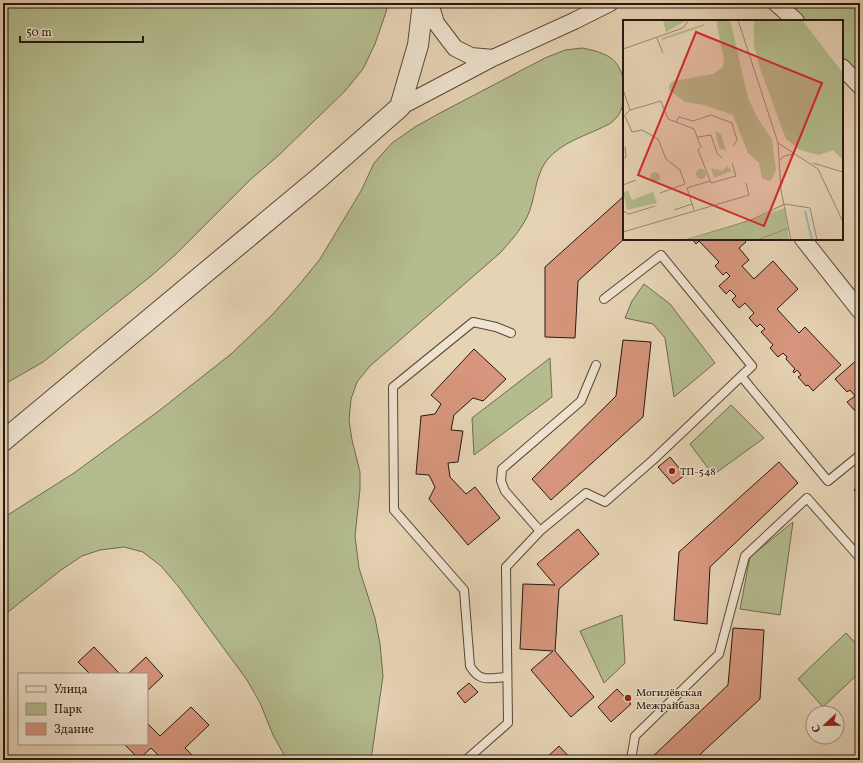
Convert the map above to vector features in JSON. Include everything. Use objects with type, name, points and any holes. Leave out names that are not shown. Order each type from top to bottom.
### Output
[{"type":"street","points":[[400,106],[418,45],[423,3]]},
{"type":"street","points":[[430,3],[436,23],[455,48],[471,56],[494,58]]},
{"type":"street","points":[[3,441],[319,178],[400,106],[494,58],[610,3]]},
{"type":"street","points":[[776,3],[795,20]]},
{"type":"street","points":[[843,68],[860,86]]},
{"type":"street","points":[[804,240],[860,311]]},
{"type":"lane","points":[[466,760],[508,723],[506,567],[540,531],[586,493],[605,502],[653,460],[752,366],[661,255],[604,299]]},
{"type":"lane","points":[[507,677],[483,678],[475,674],[470,666],[464,590],[394,510],[393,387],[473,322],[496,327],[511,333]]},
{"type":"lane","points":[[540,531],[505,491],[501,481],[502,469],[581,401],[596,365]]},
{"type":"lane","points":[[741,376],[828,481],[860,455]]},
{"type":"lane","points":[[631,760],[635,736],[719,654],[745,556],[807,498],[860,558]]},
{"type":"green space","points":[[3,3],[388,3],[375,44],[363,69],[345,91],[279,155],[250,180],[175,255],[151,276],[43,362],[3,385]]},
{"type":"green space","points":[[783,3],[860,3],[860,93],[843,73],[843,20],[797,20]]},
{"type":"green space","points":[[582,48],[602,53],[613,60],[621,71],[623,78],[623,105],[620,113],[609,124],[565,145],[547,160],[537,181],[527,217],[511,240],[500,253],[370,366],[357,382],[351,399],[349,420],[352,440],[360,472],[360,489],[355,536],[359,568],[375,618],[380,644],[383,676],[372,753],[369,760],[287,760],[273,735],[260,703],[247,680],[178,586],[161,566],[143,552],[124,547],[100,550],[82,556],[61,570],[3,616],[3,518],[74,473],[160,410],[231,354],[271,316],[320,259],[361,191],[374,163],[392,143],[415,127],[440,113],[545,58],[565,50]]},
{"type":"green space","points":[[644,284],[670,304],[715,363],[674,397],[665,338],[653,324],[625,318],[632,301]]},
{"type":"green space","points":[[550,358],[552,397],[474,455],[472,418]]},
{"type":"green space","points":[[731,405],[764,438],[713,475],[690,444]]},
{"type":"green space","points":[[793,522],[780,615],[740,609],[750,557]]},
{"type":"green space","points":[[622,615],[625,663],[604,683],[580,631]]},
{"type":"green space","points":[[846,633],[860,648],[860,672],[825,705],[821,705],[798,679]]},
{"type":"building","points":[[623,197],[623,240],[578,281],[575,338],[545,337],[545,267]]},
{"type":"building","points":[[693,240],[744,240],[746,242],[739,248],[749,260],[742,266],[754,279],[773,261],[798,289],[777,309],[799,333],[805,327],[841,365],[813,391],[808,385],[806,386],[798,377],[801,375],[797,370],[794,373],[793,371],[795,369],[786,359],[787,357],[783,353],[778,357],[770,348],[773,345],[761,332],[765,329],[760,324],[757,327],[749,318],[754,313],[745,303],[739,308],[732,300],[736,296],[730,290],[726,294],[719,286],[730,276],[726,272],[723,275],[715,266],[719,262],[699,241],[696,244]]},
{"type":"building","points":[[623,340],[651,342],[643,417],[551,500],[532,479],[616,396]]},
{"type":"building","points":[[474,349],[506,379],[483,401],[473,398],[454,415],[451,430],[463,431],[458,462],[448,463],[450,477],[466,494],[475,487],[500,518],[468,545],[429,499],[435,487],[429,475],[416,474],[421,416],[435,414],[441,404],[431,395]]},
{"type":"building","points":[[858,359],[860,361],[860,408],[856,412],[847,402],[855,396],[850,390],[847,392],[835,379]]},
{"type":"building","name":"ТП-548","points":[[670,457],[685,475],[673,484],[658,467]]},
{"type":"building","points":[[779,462],[798,483],[710,567],[707,624],[674,620],[679,552]]},
{"type":"building","points":[[860,484],[860,497],[854,490]]},
{"type":"building","points":[[578,529],[599,554],[559,589],[555,651],[594,697],[571,717],[531,670],[553,651],[520,649],[523,584],[555,585],[537,564]]},
{"type":"building","points":[[733,628],[764,630],[760,699],[694,760],[649,760],[728,685]]},
{"type":"building","points":[[94,647],[119,673],[89,673],[78,662]]},
{"type":"building","points":[[146,657],[163,676],[148,690],[148,673],[129,673]]},
{"type":"building","points":[[469,683],[478,692],[465,703],[457,693]]},
{"type":"building","points":[[617,689],[631,704],[611,722],[598,707]]},
{"type":"building","points":[[191,707],[209,725],[185,748],[197,760],[155,760],[159,756],[151,748],[139,759],[125,745],[148,745],[148,724],[160,736]]},
{"type":"building","points":[[559,746],[572,760],[544,760]]},
{"type":"place","name":"ТП-548","points":[[672,471]]},
{"type":"place","name":"Могилёвская Межрайбаза","points":[[628,698]]}]
